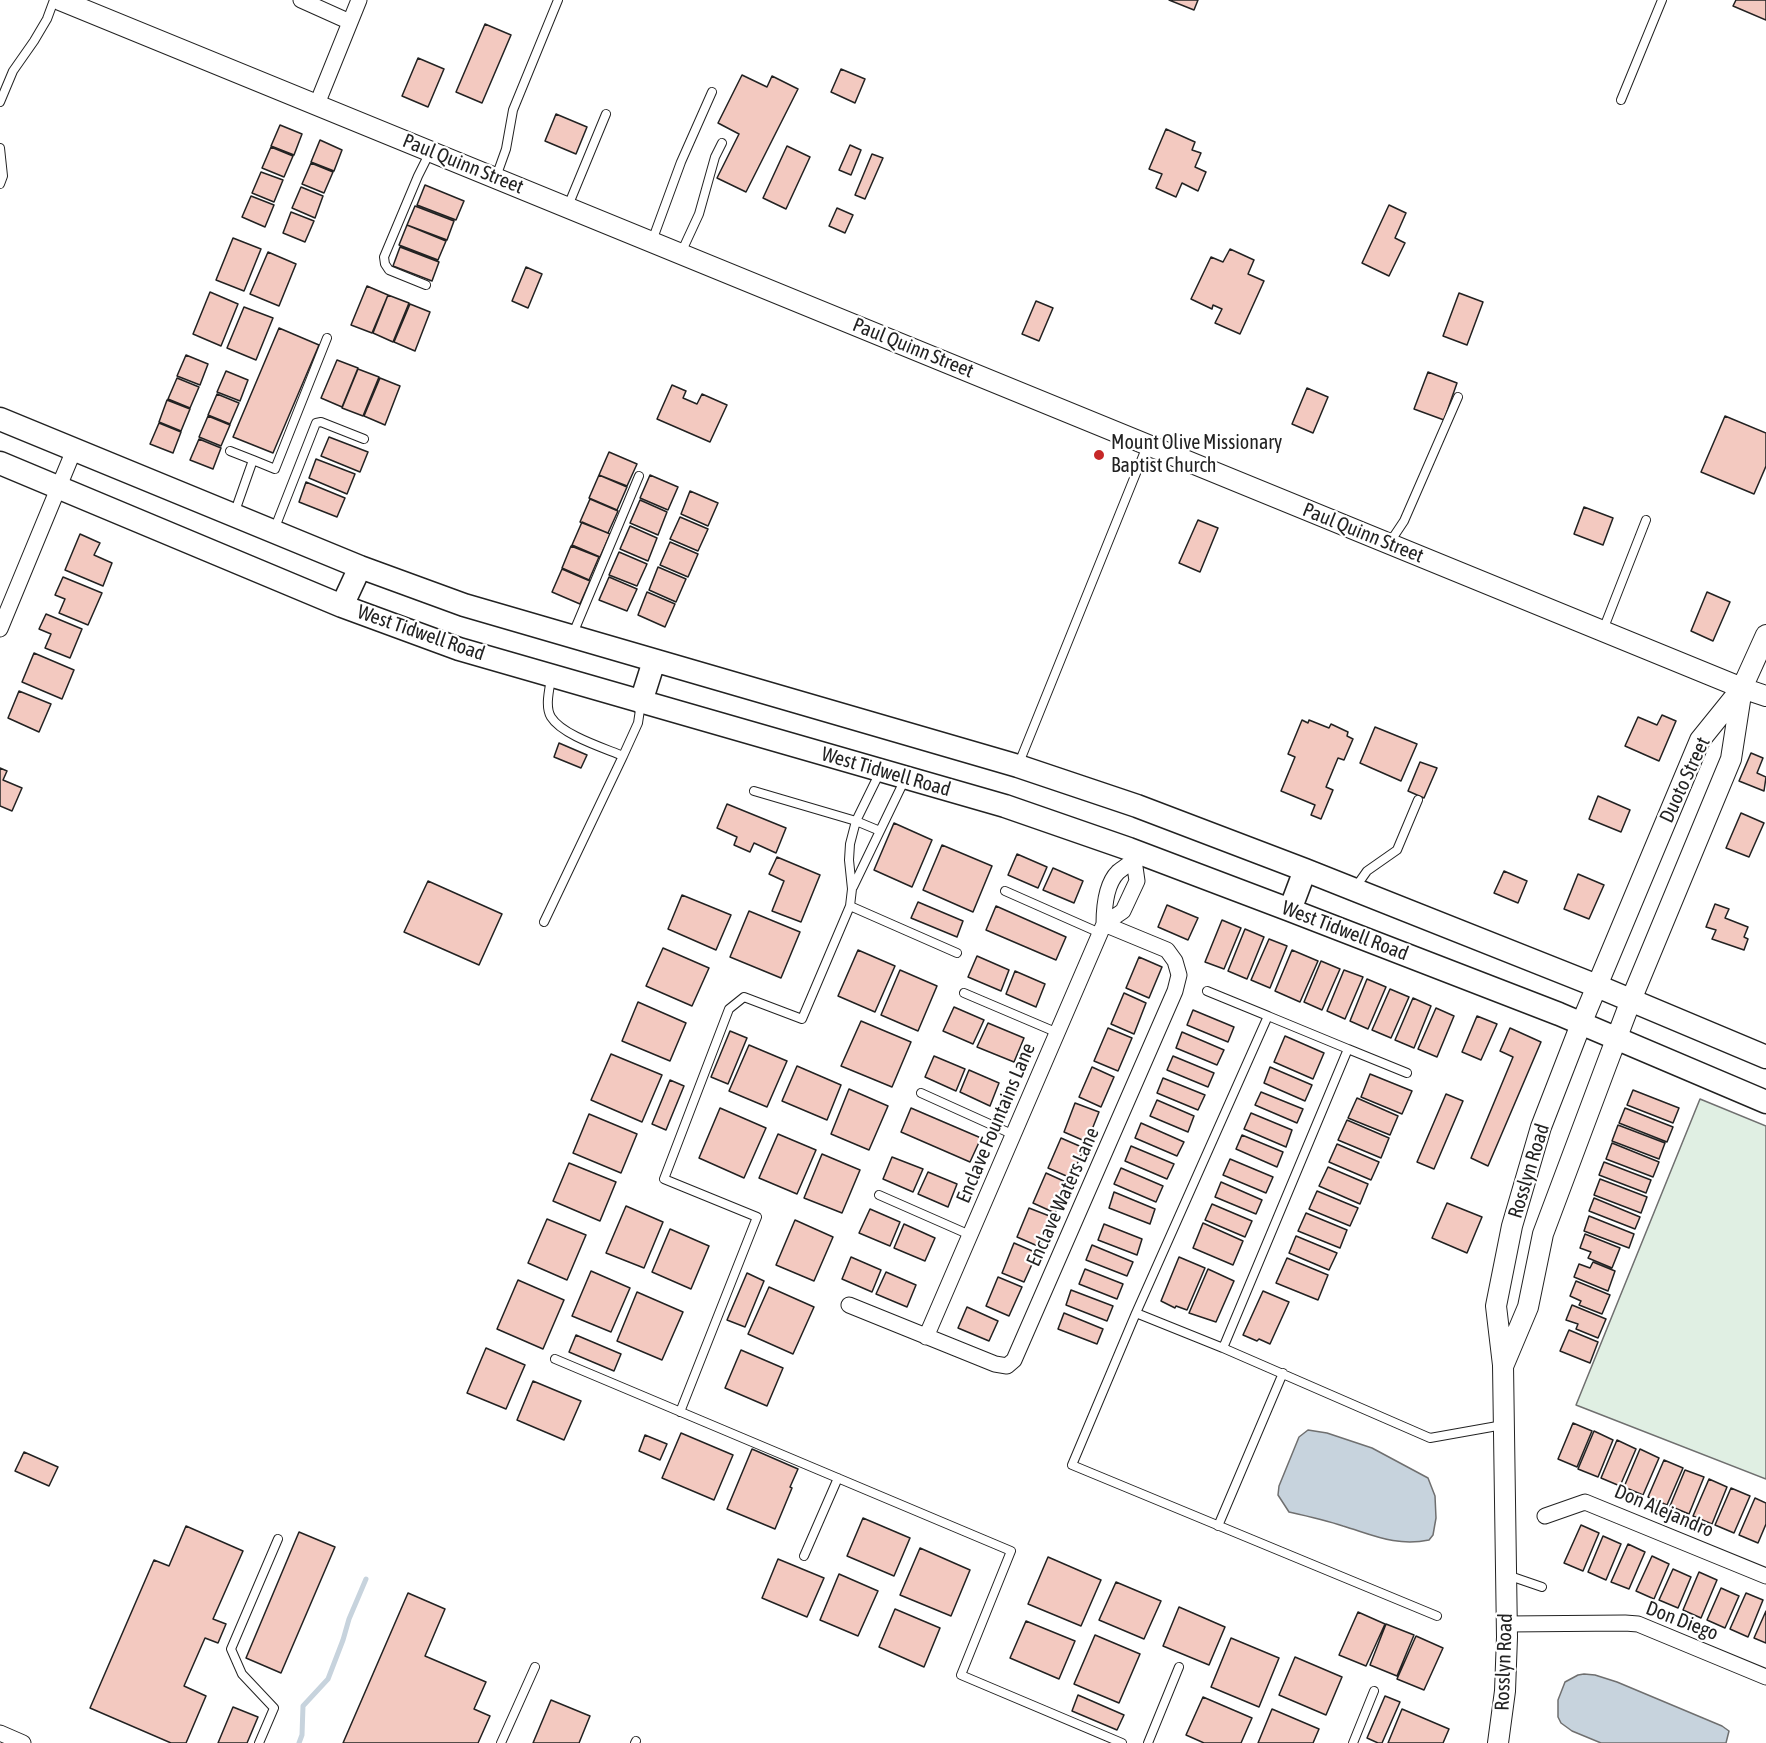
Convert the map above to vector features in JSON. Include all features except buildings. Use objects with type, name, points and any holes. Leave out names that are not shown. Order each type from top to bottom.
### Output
[{"type":"main road","name":"West Tidwell Road","points":[[0,419],[360,567],[464,605],[1018,766],[1137,806],[1631,999],[1766,1057]]},
{"type":"main road","name":"West Tidwell Road","points":[[0,463],[342,606],[459,649],[1005,806],[1136,856],[1290,909],[1558,1014],[1766,1102]]},
{"type":"main road","points":[[342,606],[360,567]]},
{"type":"main road","points":[[641,702],[654,661]]},
{"type":"main road","points":[[1290,909],[1305,870]]},
{"type":"street","name":"Paul Quinn Street","points":[[60,0],[1766,696]]},
{"type":"street","points":[[300,0],[350,22]]},
{"type":"street","points":[[317,104],[359,0]]},
{"type":"street","points":[[0,629],[74,450]]},
{"type":"street","points":[[1742,688],[1766,635]]},
{"type":"street","name":"Duoto Street","points":[[1597,986],[1700,740],[1742,688]]},
{"type":"street","name":"Duoto Street","points":[[1631,999],[1731,759],[1742,688]]},
{"type":"street","name":"Enclave Fountains Lane","points":[[926,1337],[1102,928],[1104,903],[1110,887],[1117,873],[1136,856]]},
{"type":"street","name":"Enclave Fountains Lane","points":[[1102,928],[1123,911],[1137,881],[1136,856]]},
{"type":"street","name":"Enclave Waters Lane","points":[[849,1305],[995,1364],[1007,1366],[1014,1360],[1176,991],[1179,975],[1175,961],[1167,950],[1102,928]]},
{"type":"street","name":"Rosslyn Road","points":[[1498,1743],[1505,1690],[1507,1624],[1503,1365],[1496,1306],[1512,1226],[1541,1127],[1597,986]]},
{"type":"street","name":"Rosslyn Road","points":[[1503,1365],[1528,1307],[1543,1233],[1631,999]]},
{"type":"street","name":"Don Alejandro","points":[[1545,1516],[1585,1502],[1766,1576]]},
{"type":"street","name":"Don Diego","points":[[1507,1624],[1638,1624],[1766,1677]]},
{"type":"street","points":[[0,1733],[23,1743]]},
{"type":"lane","points":[[0,102],[13,71],[42,26],[54,0]]},
{"type":"lane","points":[[496,177],[506,149],[513,110],[558,0]]},
{"type":"lane","points":[[1621,100],[1662,0]]},
{"type":"lane","points":[[652,241],[681,162],[712,92]]},
{"type":"lane","points":[[567,206],[606,114]]},
{"type":"lane","points":[[681,253],[699,214],[722,142]]},
{"type":"lane","points":[[0,148],[3,176],[0,184]]},
{"type":"lane","points":[[426,285],[388,270],[384,257],[431,151]]},
{"type":"lane","points":[[230,451],[275,469],[327,338]]},
{"type":"lane","points":[[1389,543],[1404,521],[1458,397]]},
{"type":"lane","points":[[274,532],[316,423],[321,422],[364,440]]},
{"type":"lane","points":[[1018,766],[1148,444]]},
{"type":"lane","points":[[233,516],[253,460]]},
{"type":"lane","points":[[571,637],[639,476]]},
{"type":"lane","points":[[1603,631],[1646,520]]},
{"type":"lane","points":[[552,675],[548,701],[550,716],[557,724],[570,733],[623,756]]},
{"type":"lane","points":[[544,922],[638,723],[641,702]]},
{"type":"lane","points":[[680,1412],[757,1217],[664,1179],[729,1009],[744,998],[802,1019],[850,906],[852,889],[849,860],[856,821],[880,771]]},
{"type":"lane","points":[[852,889],[906,777]]},
{"type":"lane","points":[[754,790],[856,821],[880,831]]},
{"type":"lane","points":[[1354,889],[1367,871],[1396,850],[1418,800]]},
{"type":"lane","points":[[1110,887],[1130,895]]},
{"type":"lane","points":[[1005,891],[1102,928]]},
{"type":"lane","points":[[850,906],[957,953]]},
{"type":"lane","points":[[1207,991],[1407,1073]]},
{"type":"lane","points":[[964,993],[1058,1033]]},
{"type":"lane","points":[[1268,1016],[1136,1313],[1072,1465],[1437,1616]]},
{"type":"lane","points":[[1223,1348],[1348,1049]]},
{"type":"lane","points":[[921,1093],[1014,1135]]},
{"type":"lane","points":[[879,1195],[970,1235]]},
{"type":"lane","points":[[1136,1313],[1223,1348],[1430,1438],[1504,1424]]},
{"type":"lane","points":[[555,1359],[1011,1551],[961,1675],[1122,1743]]},
{"type":"lane","points":[[1218,1526],[1283,1374]]},
{"type":"lane","points":[[804,1556],[838,1478]]},
{"type":"lane","points":[[259,1743],[274,1708],[242,1674],[231,1649],[278,1539]]},
{"type":"lane","points":[[1505,1574],[1542,1587]]},
{"type":"lane","points":[[501,1743],[535,1667]]},
{"type":"lane","points":[[1148,1743],[1179,1667]]},
{"type":"lane","points":[[1353,1743],[1374,1691]]},
{"type":"green space","points":[[1700,1099],[1766,1126],[1766,1479],[1576,1405]]},
{"type":"shaded area","points":[[1308,1430],[1327,1433],[1372,1448],[1428,1478],[1435,1496],[1436,1518],[1433,1535],[1429,1540],[1406,1542],[1385,1539],[1289,1512],[1278,1495],[1279,1486],[1299,1437]]},
{"type":"shaded area","points":[[1584,1674],[1617,1682],[1722,1726],[1729,1731],[1726,1743],[1601,1743],[1572,1731],[1561,1723],[1558,1717],[1558,1700],[1565,1682]]},
{"type":"waterway","points":[[299,1743],[302,1735],[303,1706],[328,1679],[366,1579]]},
{"type":"place","name":"Mount Olive Missionary Baptist Church","points":[[1099,455]]}]
